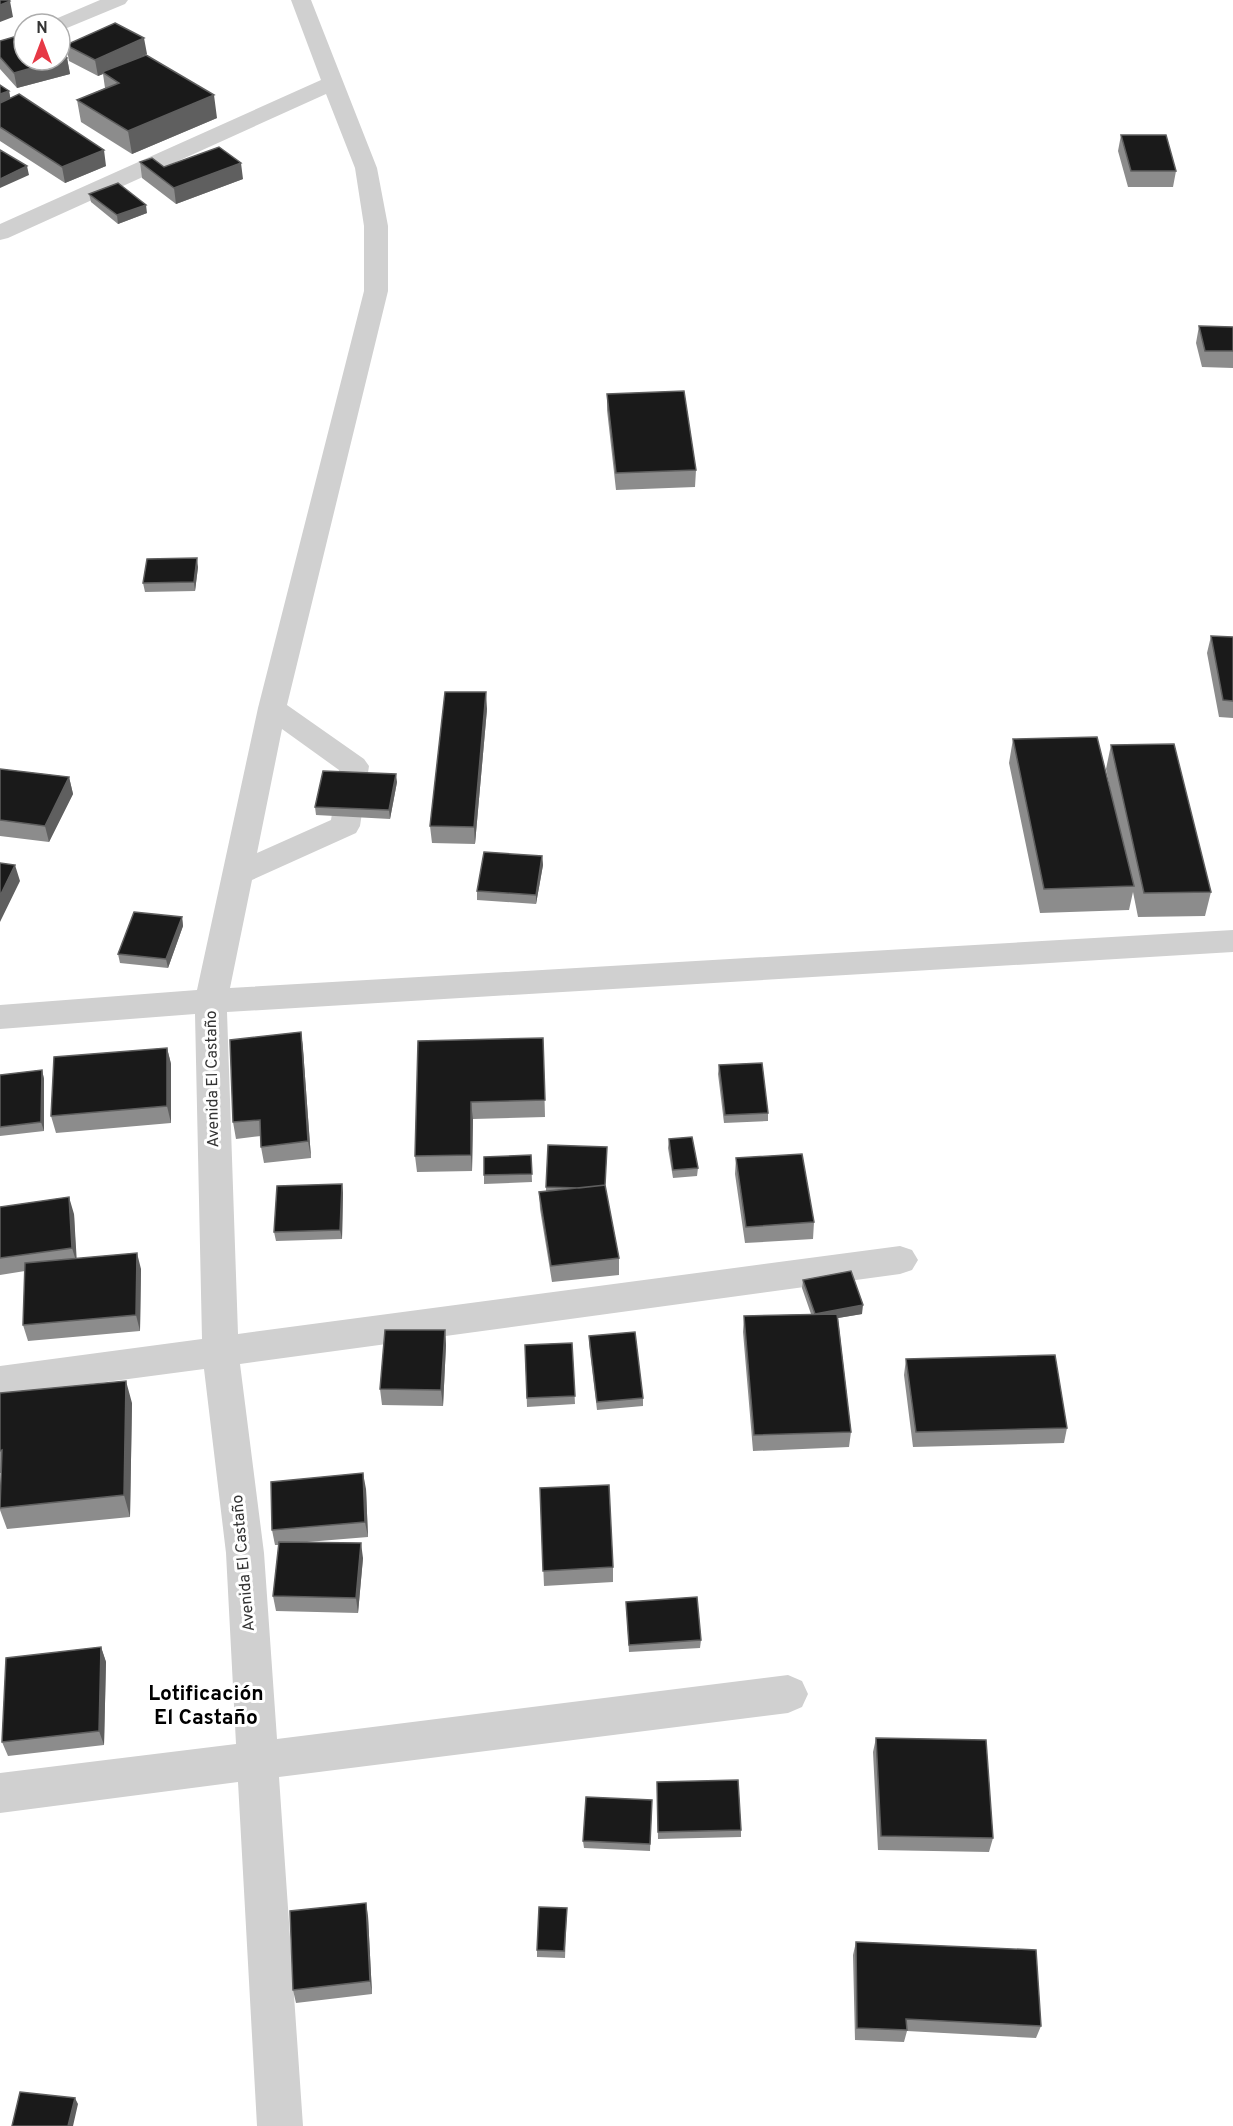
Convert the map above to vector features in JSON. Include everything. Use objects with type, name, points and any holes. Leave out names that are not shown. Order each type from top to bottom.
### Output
[{"type":"street","points":[[72,19],[118,0]]},
{"type":"street","name":"Avenida El Castaño","points":[[280,2126],[245,1553],[220,1352],[211,1001],[272,708],[376,291],[376,226],[366,168],[302,0]]},
{"type":"street","points":[[0,233],[334,81]]},
{"type":"street","points":[[237,874],[345,826],[354,766],[272,708]]},
{"type":"street","points":[[0,1017],[211,1001],[1233,941]]},
{"type":"street","points":[[0,1381],[900,1260]]},
{"type":"street","points":[[0,1793],[788,1694]]},
{"type":"building","points":[[0,0],[9,0],[10,1],[0,5]]},
{"type":"building","points":[[115,23],[144,38],[95,60],[72,48],[72,42]]},
{"type":"building","points":[[12,38],[12,71],[0,57],[0,41]]},
{"type":"building","points":[[146,55],[214,95],[128,131],[77,100],[119,83],[102,72]]},
{"type":"building","points":[[0,85],[9,91],[0,94]]},
{"type":"building","points":[[19,94],[104,150],[62,167],[0,127],[0,103]]},
{"type":"building","points":[[1121,135],[1166,135],[1176,171],[1131,171]]},
{"type":"building","points":[[219,147],[241,163],[174,188],[140,162],[152,158],[164,167]]},
{"type":"building","points":[[0,150],[27,166],[0,179]]},
{"type":"building","points":[[118,183],[146,205],[117,215],[89,194]]},
{"type":"building","points":[[1199,326],[1233,327],[1233,351],[1205,351]]},
{"type":"building","points":[[684,391],[696,470],[616,473],[607,394]]},
{"type":"building","points":[[197,558],[194,582],[143,583],[147,559]]},
{"type":"building","points":[[1211,636],[1233,637],[1233,701],[1223,700]]},
{"type":"building","points":[[445,692],[486,692],[474,827],[430,826]]},
{"type":"building","points":[[1097,737],[1134,886],[1044,889],[1013,739]]},
{"type":"building","points":[[1174,744],[1211,892],[1144,893],[1111,745]]},
{"type":"building","points":[[0,769],[69,777],[45,826],[0,820]]},
{"type":"building","points":[[323,771],[396,774],[389,810],[315,807]]},
{"type":"building","points":[[484,852],[542,856],[536,895],[477,891]]},
{"type":"building","points":[[0,863],[15,865],[0,896]]},
{"type":"building","points":[[134,912],[182,917],[166,959],[118,954]]},
{"type":"building","points":[[301,1032],[308,1141],[261,1147],[260,1120],[233,1122],[230,1040]]},
{"type":"building","points":[[543,1038],[545,1100],[471,1102],[471,1155],[415,1156],[418,1041]]},
{"type":"building","points":[[167,1048],[167,1106],[51,1116],[54,1057]]},
{"type":"building","points":[[762,1063],[768,1113],[725,1115],[719,1065]]},
{"type":"building","points":[[42,1070],[41,1122],[0,1127],[0,1075]]},
{"type":"building","points":[[692,1137],[698,1168],[673,1170],[669,1139]]},
{"type":"building","points":[[548,1145],[607,1147],[605,1185],[579,1188],[546,1187]]},
{"type":"building","points":[[802,1154],[814,1222],[746,1227],[736,1158]]},
{"type":"building","points":[[531,1155],[532,1174],[484,1175],[484,1157]]},
{"type":"building","points":[[342,1184],[340,1230],[274,1232],[277,1186]]},
{"type":"building","points":[[605,1185],[619,1258],[551,1266],[539,1192]]},
{"type":"building","points":[[69,1197],[72,1248],[0,1258],[0,1207]]},
{"type":"building","points":[[137,1253],[136,1315],[23,1325],[25,1263]]},
{"type":"building","points":[[851,1271],[863,1305],[815,1314],[803,1280]]},
{"type":"building","points":[[837,1314],[851,1432],[754,1435],[744,1316]]},
{"type":"building","points":[[385,1330],[445,1330],[441,1390],[380,1389]]},
{"type":"building","points":[[635,1332],[643,1398],[597,1402],[589,1336]]},
{"type":"building","points":[[572,1343],[575,1396],[527,1398],[525,1345]]},
{"type":"building","points":[[1055,1355],[1067,1428],[916,1432],[906,1359]]},
{"type":"building","points":[[126,1381],[124,1495],[0,1508],[2,1450],[0,1451],[0,1393]]},
{"type":"building","points":[[363,1473],[365,1522],[272,1530],[271,1482]]},
{"type":"building","points":[[609,1485],[613,1567],[543,1571],[540,1488]]},
{"type":"building","points":[[279,1542],[361,1543],[356,1598],[273,1596]]},
{"type":"building","points":[[697,1597],[701,1640],[629,1645],[626,1602]]},
{"type":"building","points":[[101,1647],[99,1731],[2,1742],[6,1658]]},
{"type":"building","points":[[876,1738],[986,1740],[993,1838],[881,1836]]},
{"type":"building","points":[[738,1780],[741,1830],[658,1832],[657,1782]]},
{"type":"building","points":[[586,1797],[652,1800],[650,1844],[583,1841]]},
{"type":"building","points":[[366,1903],[370,1981],[293,1990],[290,1911]]},
{"type":"building","points":[[539,1907],[567,1908],[564,1951],[537,1950]]},
{"type":"building","points":[[856,1942],[1036,1950],[1041,2026],[906,2019],[907,2030],[857,2028]]},
{"type":"building","points":[[20,2092],[75,2098],[68,2126],[12,2126]]},
{"type":"district","name":"Lotificación El Castaño","points":[[206,1706]]}]
